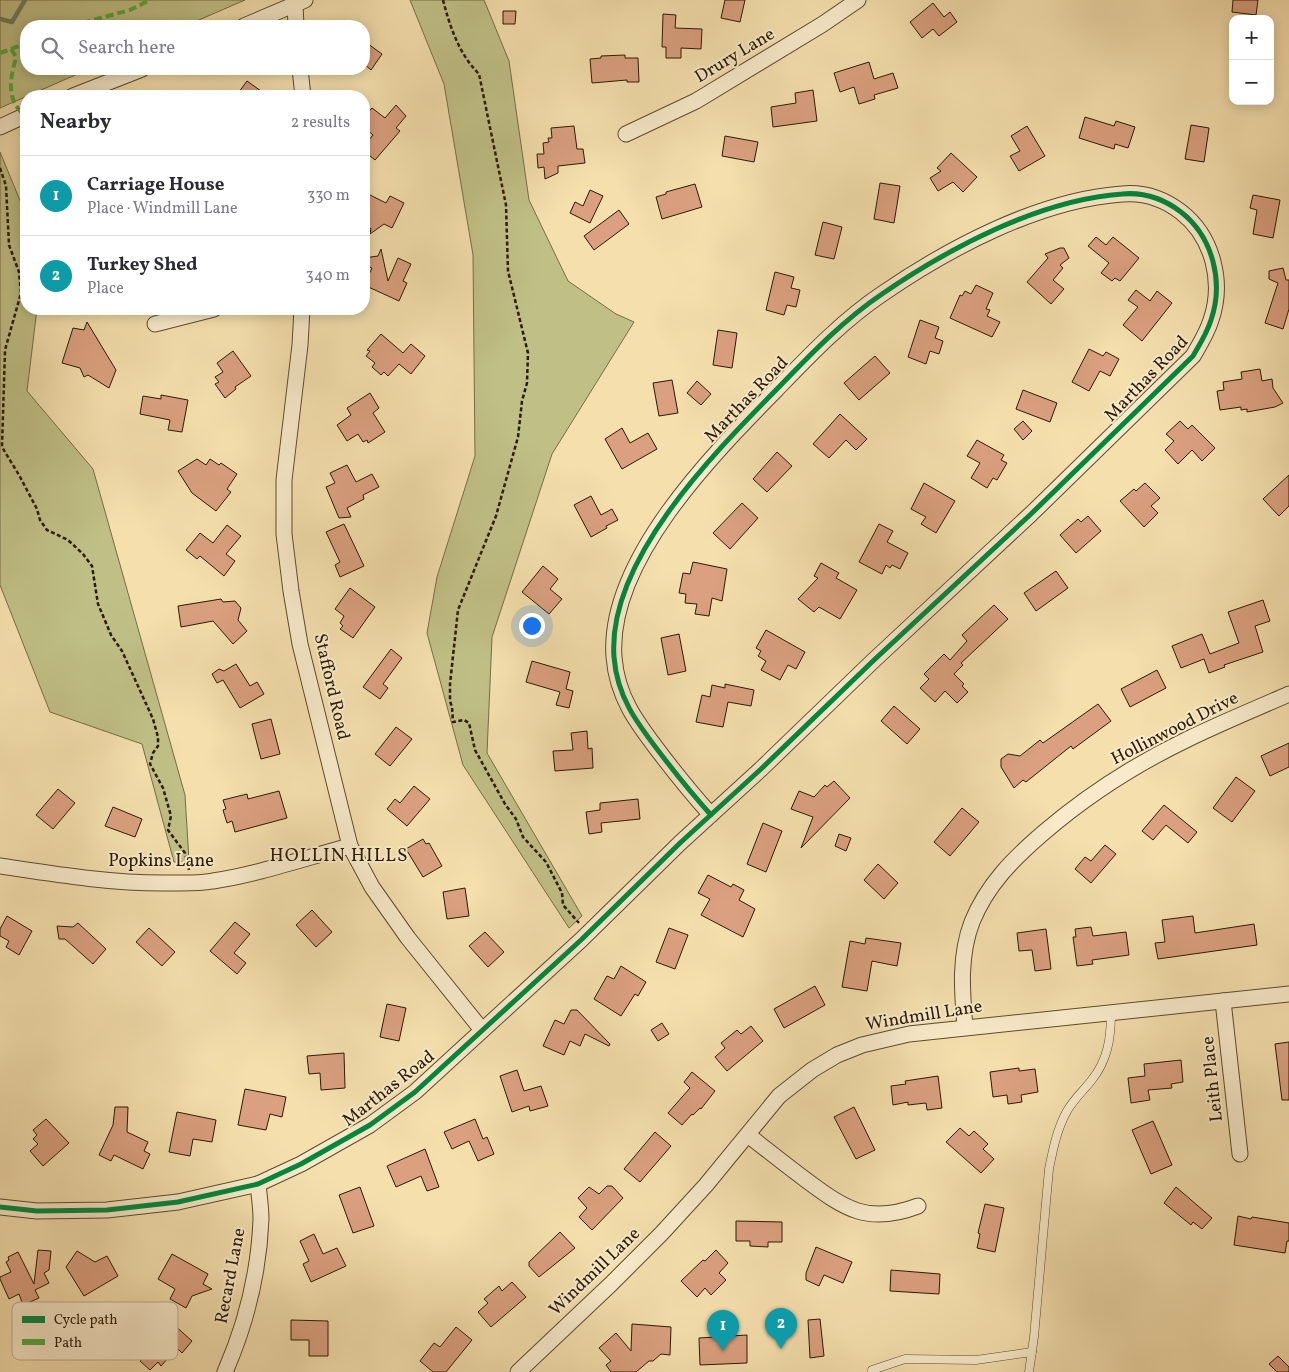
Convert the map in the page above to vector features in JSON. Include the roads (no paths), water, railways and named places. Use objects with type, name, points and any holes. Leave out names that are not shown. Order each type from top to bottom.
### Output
[{"type":"street","name":"Drury Lane","points":[[626,134],[696,101],[823,24],[858,0]]},
{"type":"street","points":[[258,20],[300,2]]},
{"type":"street","points":[[297,20],[300,2]]},
{"type":"street","points":[[88,90],[127,75]]},
{"type":"street","points":[[301,75],[302,90]]},
{"type":"street","points":[[0,126],[20,118]]},
{"type":"street","name":"Marthas Road","points":[[0,1207],[37,1211],[107,1210],[178,1202],[258,1184],[301,1164],[370,1126],[415,1092],[582,940],[674,849],[711,815],[1031,514],[1193,356],[1212,320],[1216,300],[1216,280],[1213,261],[1206,242],[1188,217],[1173,206],[1151,197],[1122,194],[1093,198],[1056,207],[1021,220],[981,236],[942,256],[878,296],[825,340],[746,420],[685,491],[657,529],[628,583],[615,624],[614,658],[621,692],[636,721],[683,783],[711,815]]},
{"type":"street","points":[[156,324],[191,315]]},
{"type":"street","name":"Stafford Road","points":[[302,315],[300,345],[284,480],[284,534],[300,644],[350,846],[372,887],[408,938],[482,1030]]},
{"type":"street","name":"Hollinwood Drive","points":[[965,1027],[961,976],[966,941],[979,906],[989,888],[1008,865],[1052,825],[1123,775],[1188,738],[1289,694]]},
{"type":"street","name":"Popkins Lane","points":[[0,866],[94,880],[143,883],[212,882],[350,846]]},
{"type":"street","name":"Windmill Lane","points":[[518,1372],[662,1233],[748,1135],[779,1096],[812,1070],[837,1056],[862,1045],[890,1037],[965,1027],[1289,994]]},
{"type":"street","name":"Leith Place","points":[[1223,1001],[1240,1154]]},
{"type":"street","points":[[748,1135],[832,1199],[850,1209],[881,1215],[901,1212],[918,1206]]},
{"type":"street","name":"Recard Lane","points":[[225,1372],[244,1321],[252,1286],[261,1217],[258,1184]]},
{"type":"lane","points":[[1029,1372],[1056,1134],[1077,1096],[1092,1080],[1101,1066],[1108,1050],[1111,1033],[1110,1012]]},
{"type":"lane","points":[[874,1372],[872,1370],[905,1358],[976,1360],[1032,1352]]},
{"type":"waterway","points":[[0,19],[12,22],[25,0]]},
{"type":"place","name":"Turkey Shed","points":[[781,1349]]},
{"type":"place","name":"Carriage House","points":[[723,1351]]},
{"type":"district","name":"HOLLIN HILLS","points":[[339,856]]}]
